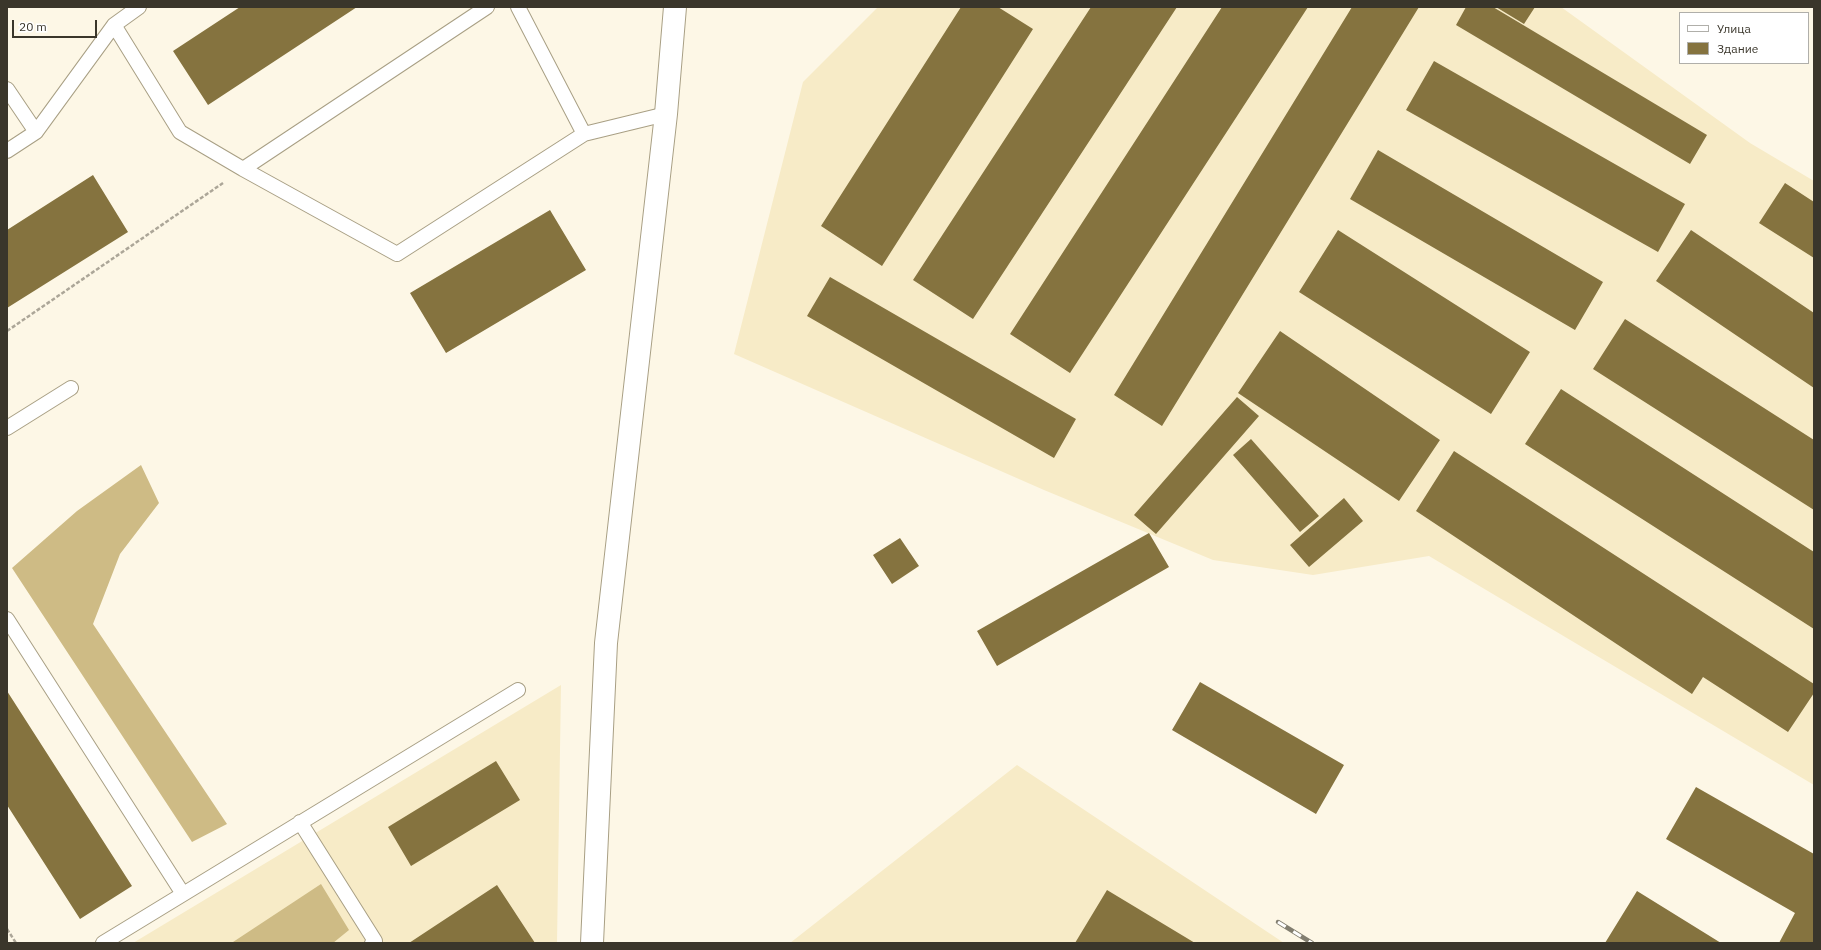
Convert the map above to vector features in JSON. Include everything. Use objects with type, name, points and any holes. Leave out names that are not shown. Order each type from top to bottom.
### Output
[{"type":"street","points":[[592,943],[606,643],[666,114],[675,7]]},
{"type":"lane","points":[[7,151],[36,132],[114,25],[138,7]]},
{"type":"lane","points":[[243,169],[487,7]]},
{"type":"lane","points":[[518,7],[584,134]]},
{"type":"lane","points":[[114,25],[180,132],[243,169],[397,254],[584,134],[666,114]]},
{"type":"lane","points":[[7,89],[36,132]]},
{"type":"lane","points":[[7,428],[71,388]]},
{"type":"lane","points":[[7,619],[183,894]]},
{"type":"lane","points":[[103,943],[518,690]]},
{"type":"lane","points":[[300,822],[375,941],[372,943]]},
{"type":"path","points":[[7,331],[243,169]]},
{"type":"path","points":[[7,929],[16,943]]},
{"type":"shaded area","points":[[878,7],[1561,7],[1750,143],[1814,181],[1814,785],[1429,556],[1313,575],[1213,560],[1044,490],[734,354],[803,82]]},
{"type":"shaded area","points":[[141,465],[159,503],[120,554],[93,624],[227,824],[192,842],[12,568],[77,511]]},
{"type":"shaded area","points":[[561,685],[557,943],[133,943]]},
{"type":"shaded area","points":[[1017,765],[1284,943],[790,943]]},
{"type":"shaded area","points":[[321,884],[349,930],[333,943],[233,942]]},
{"type":"building","points":[[240,7],[357,7],[208,105],[173,51]]},
{"type":"building","points":[[961,7],[998,7],[1033,29],[882,266],[821,226]]},
{"type":"building","points":[[1091,7],[1177,7],[973,319],[913,280]]},
{"type":"building","points":[[1222,7],[1308,7],[1070,373],[1010,334]]},
{"type":"building","points":[[1352,7],[1419,7],[1162,426],[1114,395]]},
{"type":"building","points":[[1466,7],[1493,7],[1707,135],[1690,164],[1456,25]]},
{"type":"building","points":[[1496,7],[1535,7],[1524,24]]},
{"type":"building","points":[[1434,61],[1685,204],[1658,252],[1406,110]]},
{"type":"building","points":[[1378,150],[1603,282],[1575,330],[1350,199]]},
{"type":"building","points":[[93,175],[128,232],[7,308],[7,230]]},
{"type":"building","points":[[1785,183],[1814,202],[1814,258],[1759,223]]},
{"type":"building","points":[[550,210],[586,270],[446,353],[410,293]]},
{"type":"building","points":[[1338,230],[1530,352],[1491,414],[1299,292]]},
{"type":"building","points":[[1691,230],[1814,313],[1814,388],[1656,281]]},
{"type":"building","points":[[830,277],[1076,419],[1054,458],[807,316]]},
{"type":"building","points":[[1625,319],[1814,440],[1814,510],[1593,369]]},
{"type":"building","points":[[1280,331],[1440,440],[1399,501],[1238,393]]},
{"type":"building","points":[[1561,389],[1814,552],[1814,629],[1525,444]]},
{"type":"building","points":[[1237,397],[1259,416],[1156,534],[1134,515]]},
{"type":"building","points":[[1251,439],[1319,516],[1300,532],[1233,455]]},
{"type":"building","points":[[1454,451],[1814,684],[1814,693],[1788,732],[1703,677],[1692,694],[1416,511]]},
{"type":"building","points":[[1344,498],[1363,521],[1309,567],[1290,545]]},
{"type":"building","points":[[1149,533],[1169,567],[997,666],[977,631]]},
{"type":"building","points":[[900,538],[919,566],[892,584],[873,555]]},
{"type":"building","points":[[1200,682],[1344,765],[1316,814],[1172,730]]},
{"type":"building","points":[[7,691],[132,886],[80,919],[7,805]]},
{"type":"building","points":[[496,761],[520,800],[411,866],[388,827]]},
{"type":"building","points":[[1696,787],[1814,854],[1814,943],[1779,943],[1795,913],[1666,839]]},
{"type":"building","points":[[497,885],[535,943],[409,943]]},
{"type":"building","points":[[1107,890],[1195,943],[1075,943]]},
{"type":"building","points":[[1637,891],[1721,943],[1605,943]]},
{"type":"railway","points":[[1278,922],[1312,943]]}]
